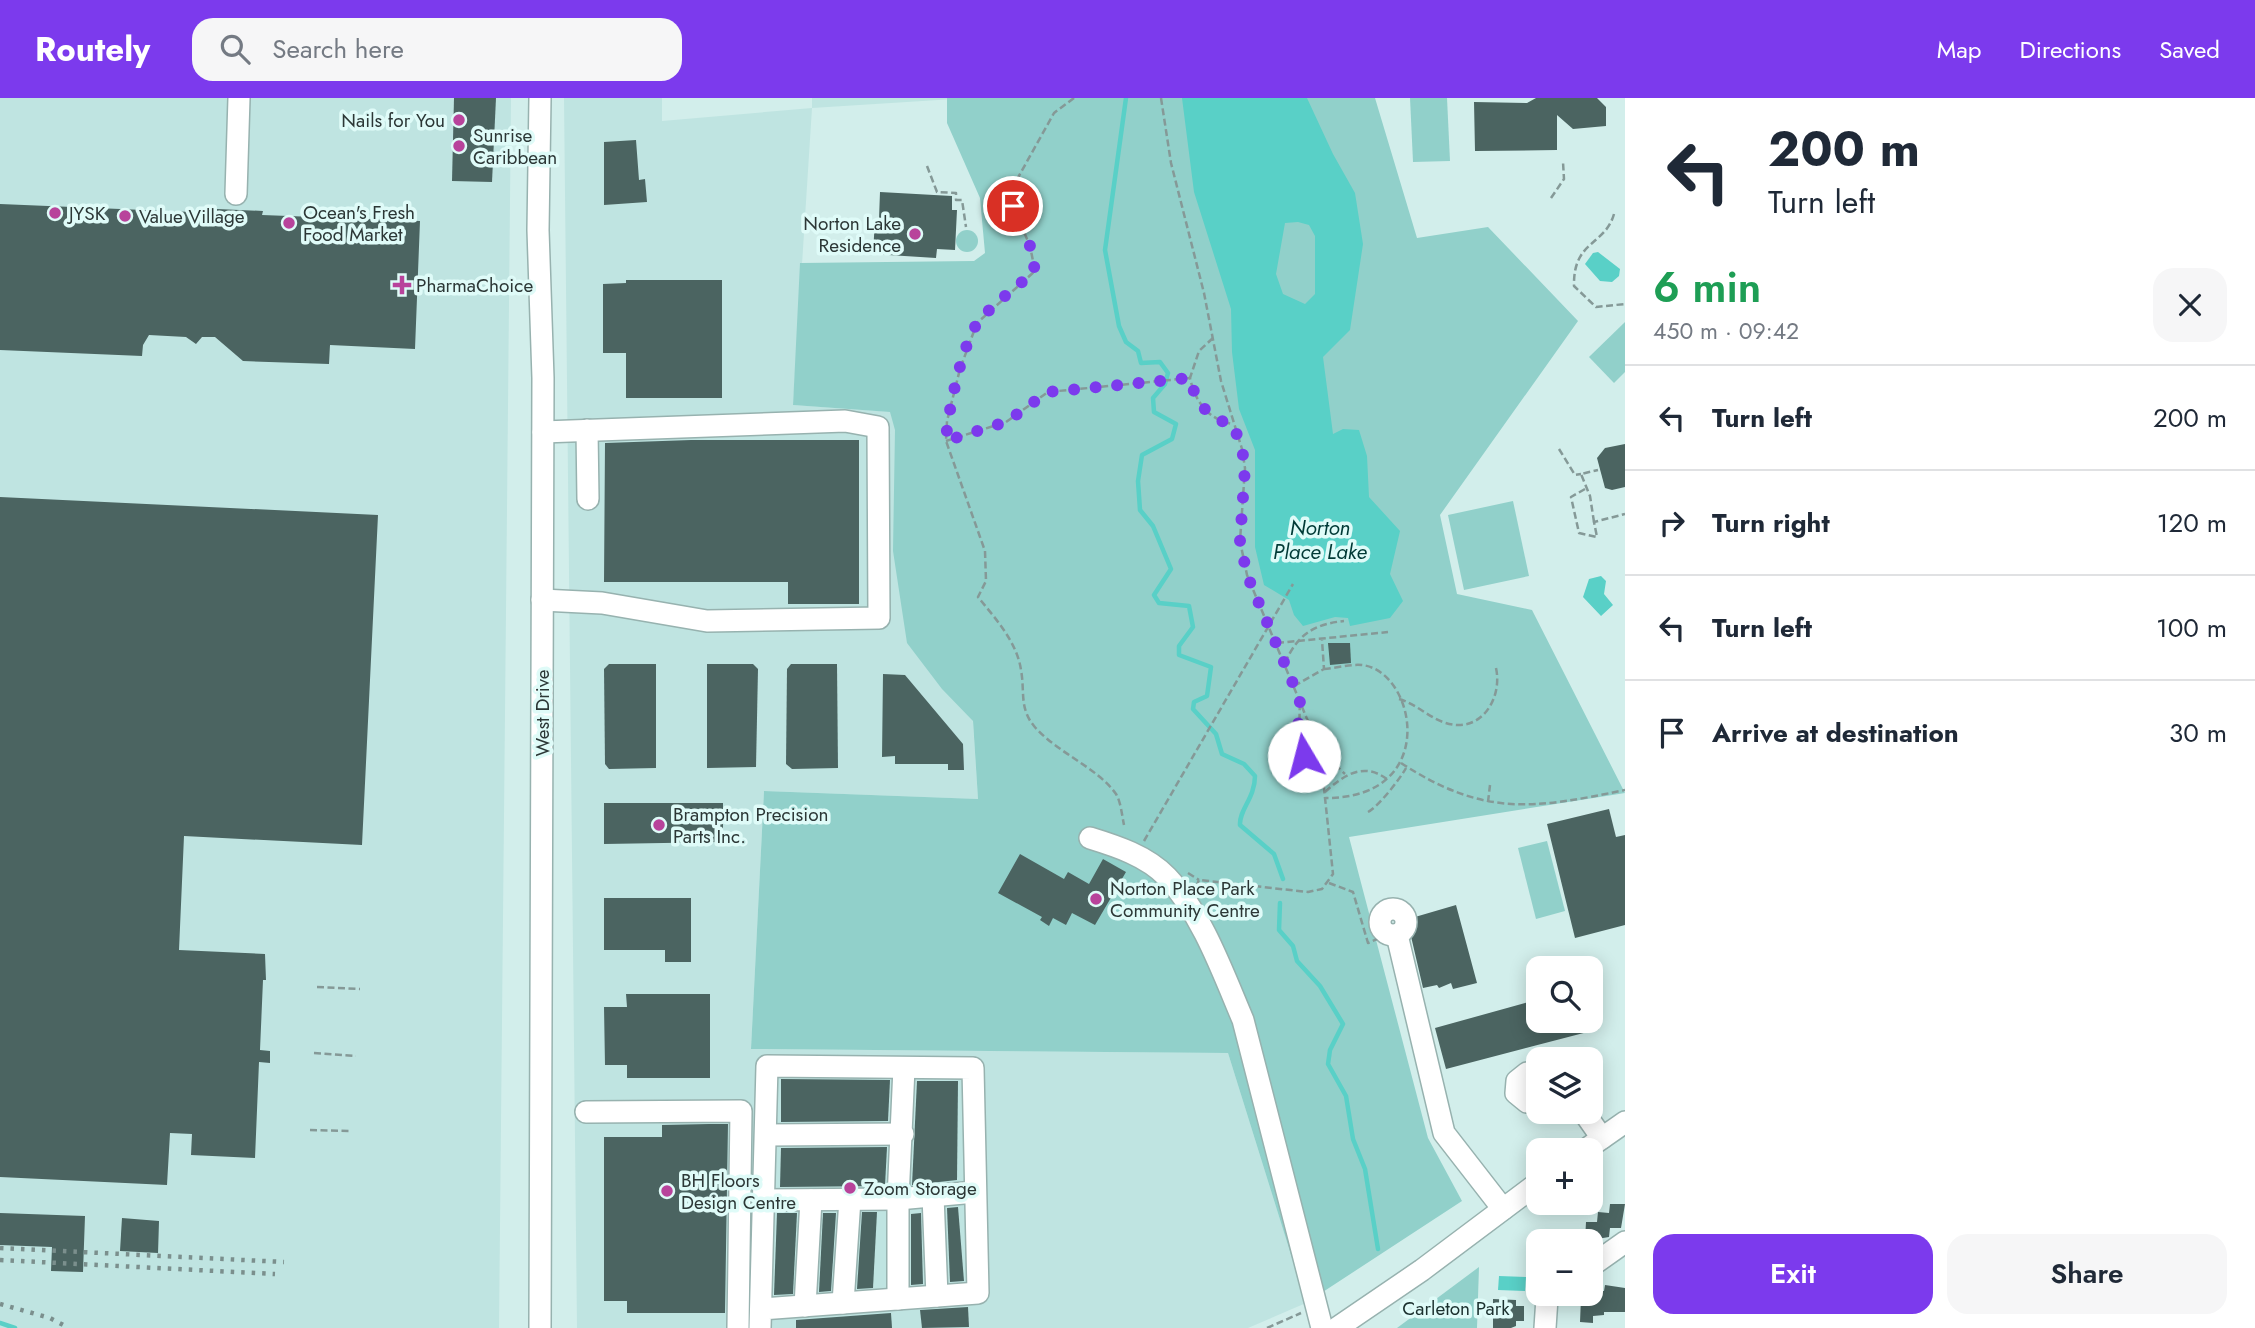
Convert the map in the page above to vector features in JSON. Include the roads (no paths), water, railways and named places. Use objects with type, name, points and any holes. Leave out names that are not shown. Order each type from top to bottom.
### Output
[{"type":"street","points":[[236,194],[239,98]]},
{"type":"street","name":"West Drive","points":[[540,98],[538,230],[543,432],[541,1328]]},
{"type":"street","points":[[542,600],[602,603],[707,621],[880,618],[878,428],[845,421],[543,432]]},
{"type":"street","points":[[587,430],[587,499]]},
{"type":"street","points":[[1090,838],[1123,848],[1166,875],[1191,910],[1230,988],[1243,1020],[1322,1328]]},
{"type":"street","points":[[1392,934],[1444,1133],[1503,1209]]},
{"type":"street","points":[[767,1066],[973,1068],[978,1293],[805,1306],[761,1319],[766,1135],[767,1066]]},
{"type":"street","points":[[898,1299],[898,1199],[904,1068]]},
{"type":"street","points":[[1526,1074],[1517,1081],[1516,1093],[1526,1101]]},
{"type":"street","points":[[586,1112],[741,1111],[738,1328]]},
{"type":"street","points":[[1602,1138],[1625,1122]]},
{"type":"street","points":[[766,1135],[903,1134]]},
{"type":"street","points":[[764,1200],[898,1199],[975,1192]]},
{"type":"street","points":[[1337,1328],[1526,1192]]},
{"type":"street","points":[[933,1196],[937,1296]]},
{"type":"street","points":[[843,1303],[850,1199]]},
{"type":"street","points":[[805,1306],[811,1200]]},
{"type":"street","points":[[1603,1258],[1625,1242]]},
{"type":"street","points":[[1603,1263],[1625,1262]]},
{"type":"street","points":[[1545,1328],[1546,1306]]},
{"type":"water","name":"Norton Place Lake","points":[[1182,98],[1307,98],[1355,193],[1363,244],[1350,330],[1323,357],[1333,434],[1343,429],[1359,430],[1367,456],[1369,497],[1400,531],[1390,574],[1403,601],[1390,618],[1350,626],[1348,618],[1335,617],[1303,626],[1294,615],[1289,600],[1264,585],[1255,547],[1255,450],[1239,409],[1232,352],[1231,309],[1194,192]],"holes":[[[1285,223],[1309,225],[1315,236],[1315,294],[1305,304],[1283,294],[1276,274]]]},
{"type":"water","points":[[1598,252],[1620,269],[1619,276],[1612,282],[1600,281],[1585,264],[1593,253]]},
{"type":"water","points":[[1601,576],[1606,581],[1604,594],[1613,605],[1601,616],[1583,597],[1589,579]]},
{"type":"water","points":[[1499,1276],[1526,1277],[1525,1291],[1498,1290]]},
{"type":"waterway","points":[[1126,98],[1105,250],[1119,326],[1126,342],[1138,351],[1141,363],[1160,362],[1168,373],[1165,384],[1153,398],[1154,412],[1176,424],[1172,439],[1142,455],[1138,481],[1140,510],[1153,526],[1171,569],[1154,595],[1159,603],[1189,606],[1193,627],[1179,646],[1179,655],[1211,667],[1207,696],[1194,702],[1193,709],[1216,734],[1222,754],[1244,764],[1255,776],[1253,791],[1240,819],[1240,825],[1274,854],[1283,879]]},
{"type":"waterway","points":[[1280,903],[1279,930],[1293,946],[1297,961],[1320,986],[1343,1024],[1330,1050],[1328,1064],[1346,1096],[1353,1139],[1365,1169],[1378,1249]]},
{"type":"waterway","points":[[0,1323],[15,1328]]},
{"type":"railway","points":[[0,1248],[284,1262]]},
{"type":"railway","points":[[0,1260],[275,1274]]},
{"type":"railway","points":[[0,1304],[50,1318],[69,1328]]},
{"type":"place","name":"Nails for You","points":[[459,120]]},
{"type":"place","name":"Sunrise Caribbean","points":[[459,146]]},
{"type":"place","name":"JYSK","points":[[55,213]]},
{"type":"place","name":"Value Village","points":[[125,216]]},
{"type":"place","name":"Ocean's Fresh Food Market","points":[[289,223]]},
{"type":"place","name":"Norton Lake Residence","points":[[915,234]]},
{"type":"place","name":"PharmaChoice","points":[[402,285]]},
{"type":"place","name":"Brampton Precision Parts Inc.","points":[[659,825]]},
{"type":"place","name":"Norton Place Park Community Centre","points":[[1096,899]]},
{"type":"place","name":"Zoom Storage","points":[[850,1188]]},
{"type":"place","name":"BH Floors Design Centre","points":[[667,1191]]},
{"type":"park label","name":"Carleton Park","points":[[1456,1308]]}]
